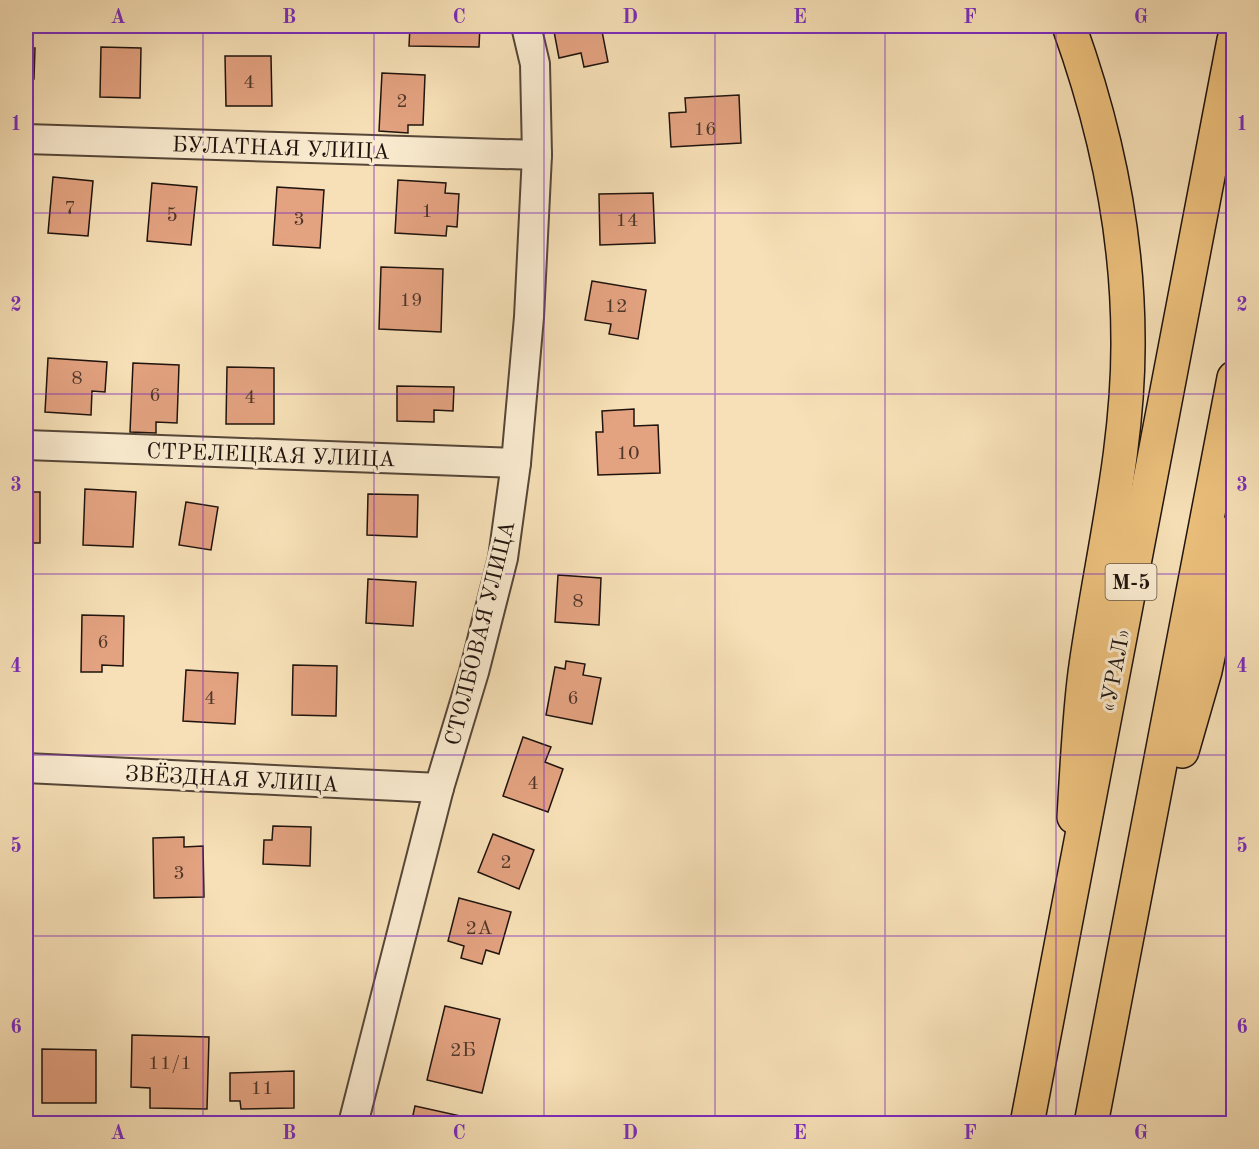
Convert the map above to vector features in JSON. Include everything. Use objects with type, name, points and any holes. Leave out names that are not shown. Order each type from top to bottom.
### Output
[{"type":"main road","points":[[1064,930],[1085,673],[1120,455],[1126,404],[1128,340],[1120,233],[1110,173],[1099,119],[1069,26]]},
{"type":"main road","name":"«УРАЛ»","points":[[1027,1124],[1233,40]]},
{"type":"main road","points":[[1091,1124],[1233,378]]},
{"type":"main road","points":[[1127,937],[1205,671],[1233,531]]},
{"type":"street","name":"СТОЛБОВАЯ УЛИЦА","points":[[353,1124],[439,788],[474,672],[503,558],[516,464],[529,317],[537,155],[535,64],[526,26]]},
{"type":"street","name":"БУЛАТНАЯ УЛИЦА","points":[[26,139],[537,155]]},
{"type":"street","name":"СТРЕЛЕЦКАЯ УЛИЦА","points":[[26,445],[516,464]]},
{"type":"street","name":"ЗВЁЗДНАЯ УЛИЦА","points":[[26,768],[439,788]]},
{"type":"building","points":[[410,26],[480,26],[479,47],[409,46]]},
{"type":"building","points":[[553,26],[601,26],[608,62],[584,67],[581,53],[559,58]]},
{"type":"building","points":[[101,47],[141,48],[140,98],[100,97]]},
{"type":"building","points":[[26,48],[35,48],[34,79],[26,78]]},
{"type":"building","points":[[225,56],[271,56],[272,106],[226,106]]},
{"type":"building","points":[[382,73],[425,75],[423,125],[408,125],[408,133],[379,131]]},
{"type":"building","points":[[739,95],[741,143],[671,147],[669,113],[686,112],[685,98]]},
{"type":"building","points":[[53,177],[93,181],[88,236],[48,233]]},
{"type":"building","points":[[398,180],[446,183],[445,193],[459,194],[457,227],[447,226],[446,236],[395,233]]},
{"type":"building","points":[[152,183],[197,187],[191,245],[147,241]]},
{"type":"building","points":[[277,187],[324,190],[320,248],[273,245]]},
{"type":"building","points":[[653,193],[655,243],[600,245],[599,194]]},
{"type":"building","points":[[381,267],[443,269],[441,332],[379,329]]},
{"type":"building","points":[[592,281],[646,290],[638,339],[609,334],[611,324],[585,320]]},
{"type":"building","points":[[48,358],[107,362],[105,392],[92,391],[91,415],[45,412]]},
{"type":"building","points":[[133,363],[179,365],[177,423],[156,422],[156,433],[130,432]]},
{"type":"building","points":[[227,367],[274,368],[274,424],[226,424]]},
{"type":"building","points":[[397,386],[454,387],[453,411],[434,410],[434,422],[397,421]]},
{"type":"building","points":[[634,409],[634,426],[658,425],[660,473],[598,475],[596,432],[603,432],[602,411]]},
{"type":"building","points":[[85,489],[136,492],[133,547],[83,545]]},
{"type":"building","points":[[26,492],[40,492],[40,543],[26,543]]},
{"type":"building","points":[[368,494],[418,495],[417,537],[367,535]]},
{"type":"building","points":[[186,502],[218,507],[211,550],[179,545]]},
{"type":"building","points":[[558,575],[601,578],[599,625],[555,622]]},
{"type":"building","points":[[368,579],[416,582],[413,626],[366,623]]},
{"type":"building","points":[[82,615],[124,616],[123,666],[102,665],[102,672],[81,672]]},
{"type":"building","points":[[566,661],[585,664],[583,675],[601,678],[592,724],[546,715],[555,667],[565,669]]},
{"type":"building","points":[[293,665],[337,666],[336,716],[292,715]]},
{"type":"building","points":[[186,670],[238,673],[235,724],[183,721]]},
{"type":"building","points":[[523,737],[551,747],[545,762],[563,769],[548,812],[503,796]]},
{"type":"building","points":[[273,826],[311,827],[310,866],[263,864],[264,840],[272,840]]},
{"type":"building","points":[[493,834],[534,850],[519,889],[478,872]]},
{"type":"building","points":[[184,837],[184,847],[203,846],[204,897],[154,898],[153,838]]},
{"type":"building","points":[[459,898],[511,912],[499,954],[486,950],[482,964],[461,958],[464,946],[448,941]]},
{"type":"building","points":[[445,1006],[500,1019],[482,1093],[427,1080]]},
{"type":"building","points":[[132,1035],[209,1037],[207,1109],[150,1108],[150,1088],[131,1087]]},
{"type":"building","points":[[42,1049],[96,1050],[96,1103],[42,1103]]},
{"type":"building","points":[[294,1071],[294,1108],[241,1109],[240,1101],[230,1101],[230,1073]]},
{"type":"building","points":[[415,1106],[465,1117],[463,1124],[411,1124]]}]
